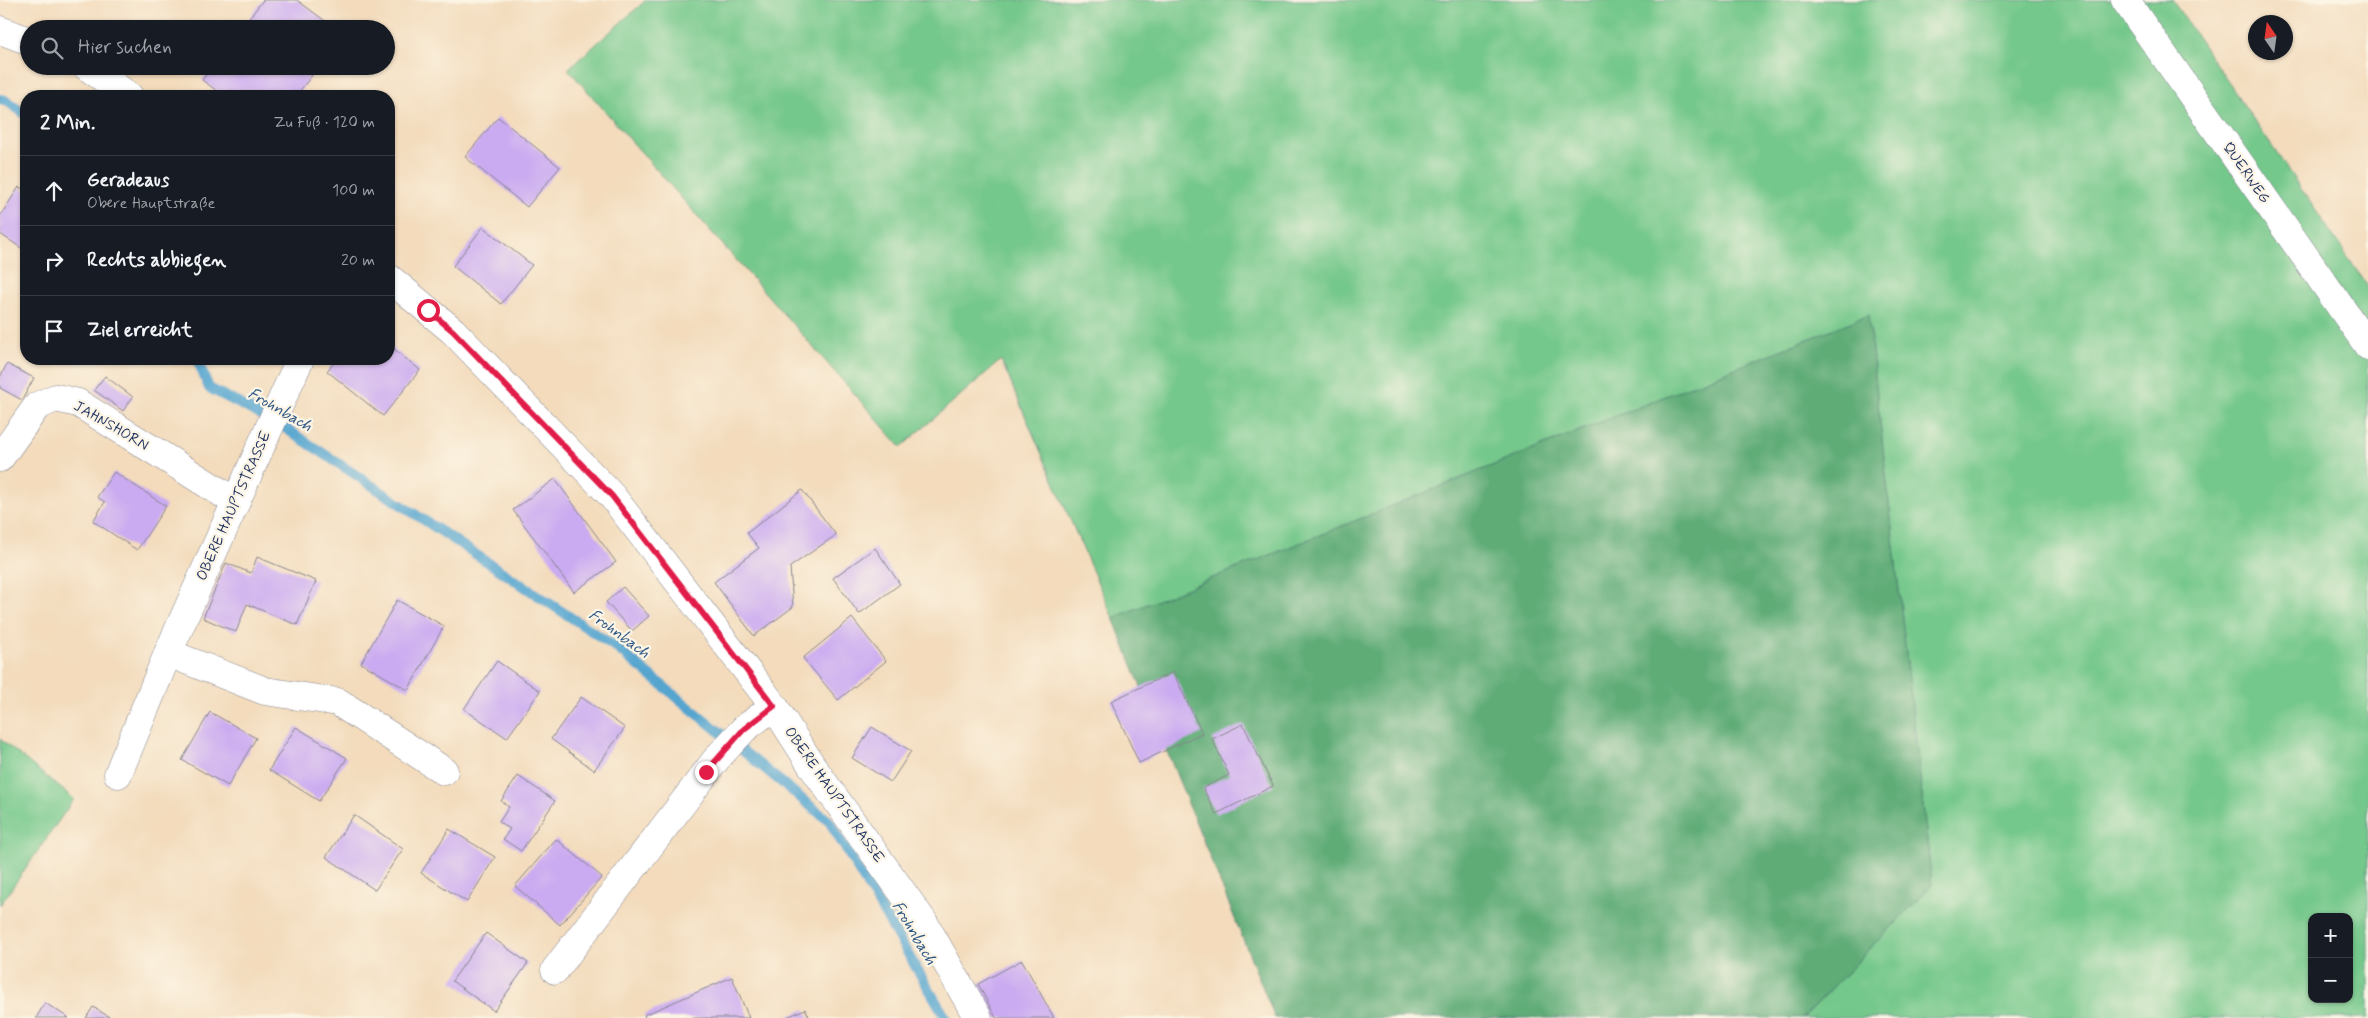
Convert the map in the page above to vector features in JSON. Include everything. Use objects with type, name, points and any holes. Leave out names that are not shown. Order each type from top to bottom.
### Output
[{"type":"street","name":"QUERWEG","points":[[2125,0],[2368,346]]},
{"type":"street","points":[[0,30],[20,38]]},
{"type":"street","points":[[99,75],[120,90]]},
{"type":"street","name":"OBERE HAUPTSTRASSE","points":[[395,283],[453,331],[612,496],[774,706],[814,769],[923,921],[978,1018]]},
{"type":"street","name":"OBERE HAUPTSTRASSE","points":[[118,774],[168,653],[297,365]]},
{"type":"street","name":"JAHNSHORN","points":[[0,458],[37,406],[56,398],[78,403],[236,502]]},
{"type":"street","points":[[168,653],[265,691],[338,702],[444,771]]},
{"type":"street","points":[[555,970],[718,757],[744,729],[774,706]]},
{"type":"green space","points":[[646,0],[2172,0],[2368,287],[2368,1018],[1803,1018],[1932,885],[1868,315],[1113,618],[1001,360],[901,447],[568,69]]},
{"type":"green space","points":[[1868,315],[1932,885],[1803,1018],[1275,1018],[1113,618]]},
{"type":"green space","points":[[0,739],[74,799],[0,905]]},
{"type":"building","points":[[263,0],[297,0],[324,20],[248,20]]},
{"type":"building","points":[[206,75],[312,75],[301,90],[216,90],[202,80]]},
{"type":"building","points":[[498,117],[560,167],[527,207],[465,157]]},
{"type":"building","points":[[20,188],[20,247],[0,234],[0,216]]},
{"type":"building","points":[[483,227],[532,265],[501,304],[453,266]]},
{"type":"building","points":[[395,350],[420,370],[383,416],[327,371],[332,365],[395,365]]},
{"type":"building","points":[[7,364],[34,378],[22,400],[0,388],[0,377]]},
{"type":"building","points":[[105,376],[133,397],[123,411],[94,390]]},
{"type":"building","points":[[114,472],[166,506],[137,550],[93,521],[105,502],[97,497]]},
{"type":"building","points":[[555,479],[616,562],[574,592],[513,510]]},
{"type":"building","points":[[802,490],[836,535],[790,567],[793,607],[754,636],[714,582],[759,548],[747,533]]},
{"type":"building","points":[[875,548],[900,584],[859,614],[833,578]]},
{"type":"building","points":[[257,557],[316,581],[297,625],[247,604],[236,632],[203,618],[226,563],[251,573]]},
{"type":"building","points":[[623,587],[649,616],[632,631],[606,602]]},
{"type":"building","points":[[397,600],[444,626],[408,690],[361,663]]},
{"type":"building","points":[[852,618],[886,661],[838,700],[803,658]]},
{"type":"building","points":[[497,661],[540,691],[507,738],[464,709]]},
{"type":"building","points":[[1173,672],[1202,733],[1139,763],[1111,701]]},
{"type":"building","points":[[581,697],[625,728],[594,770],[551,739]]},
{"type":"building","points":[[210,712],[256,738],[228,786],[182,760]]},
{"type":"building","points":[[1243,724],[1273,786],[1216,814],[1203,788],[1229,775],[1212,739]]},
{"type":"building","points":[[296,727],[347,758],[319,801],[269,770]]},
{"type":"building","points":[[872,727],[911,751],[891,782],[852,758]]},
{"type":"building","points":[[518,776],[555,801],[521,851],[503,839],[510,829],[499,822],[509,807],[501,801]]},
{"type":"building","points":[[354,815],[403,849],[375,890],[326,857]]},
{"type":"building","points":[[449,829],[495,857],[467,902],[421,873]]},
{"type":"building","points":[[556,839],[602,877],[560,925],[515,886]]},
{"type":"building","points":[[486,933],[528,963],[494,1011],[452,981]]},
{"type":"building","points":[[1022,960],[1054,1018],[996,1018],[978,984]]},
{"type":"building","points":[[732,977],[749,1018],[645,1018],[644,1015]]},
{"type":"building","points":[[45,1003],[69,1018],[36,1018]]},
{"type":"building","points":[[93,1007],[111,1018],[86,1018]]},
{"type":"building","points":[[805,1009],[810,1018],[785,1018]]},
{"type":"waterway","name":"Frohnbach","points":[[0,99],[5,100],[20,111]]},
{"type":"waterway","name":"Frohnbach","points":[[199,365],[209,388],[282,426],[614,646],[829,821],[946,1018]]},
{"type":"route","points":[[428,310],[453,331],[612,496],[774,706],[744,729],[706,772]]}]
